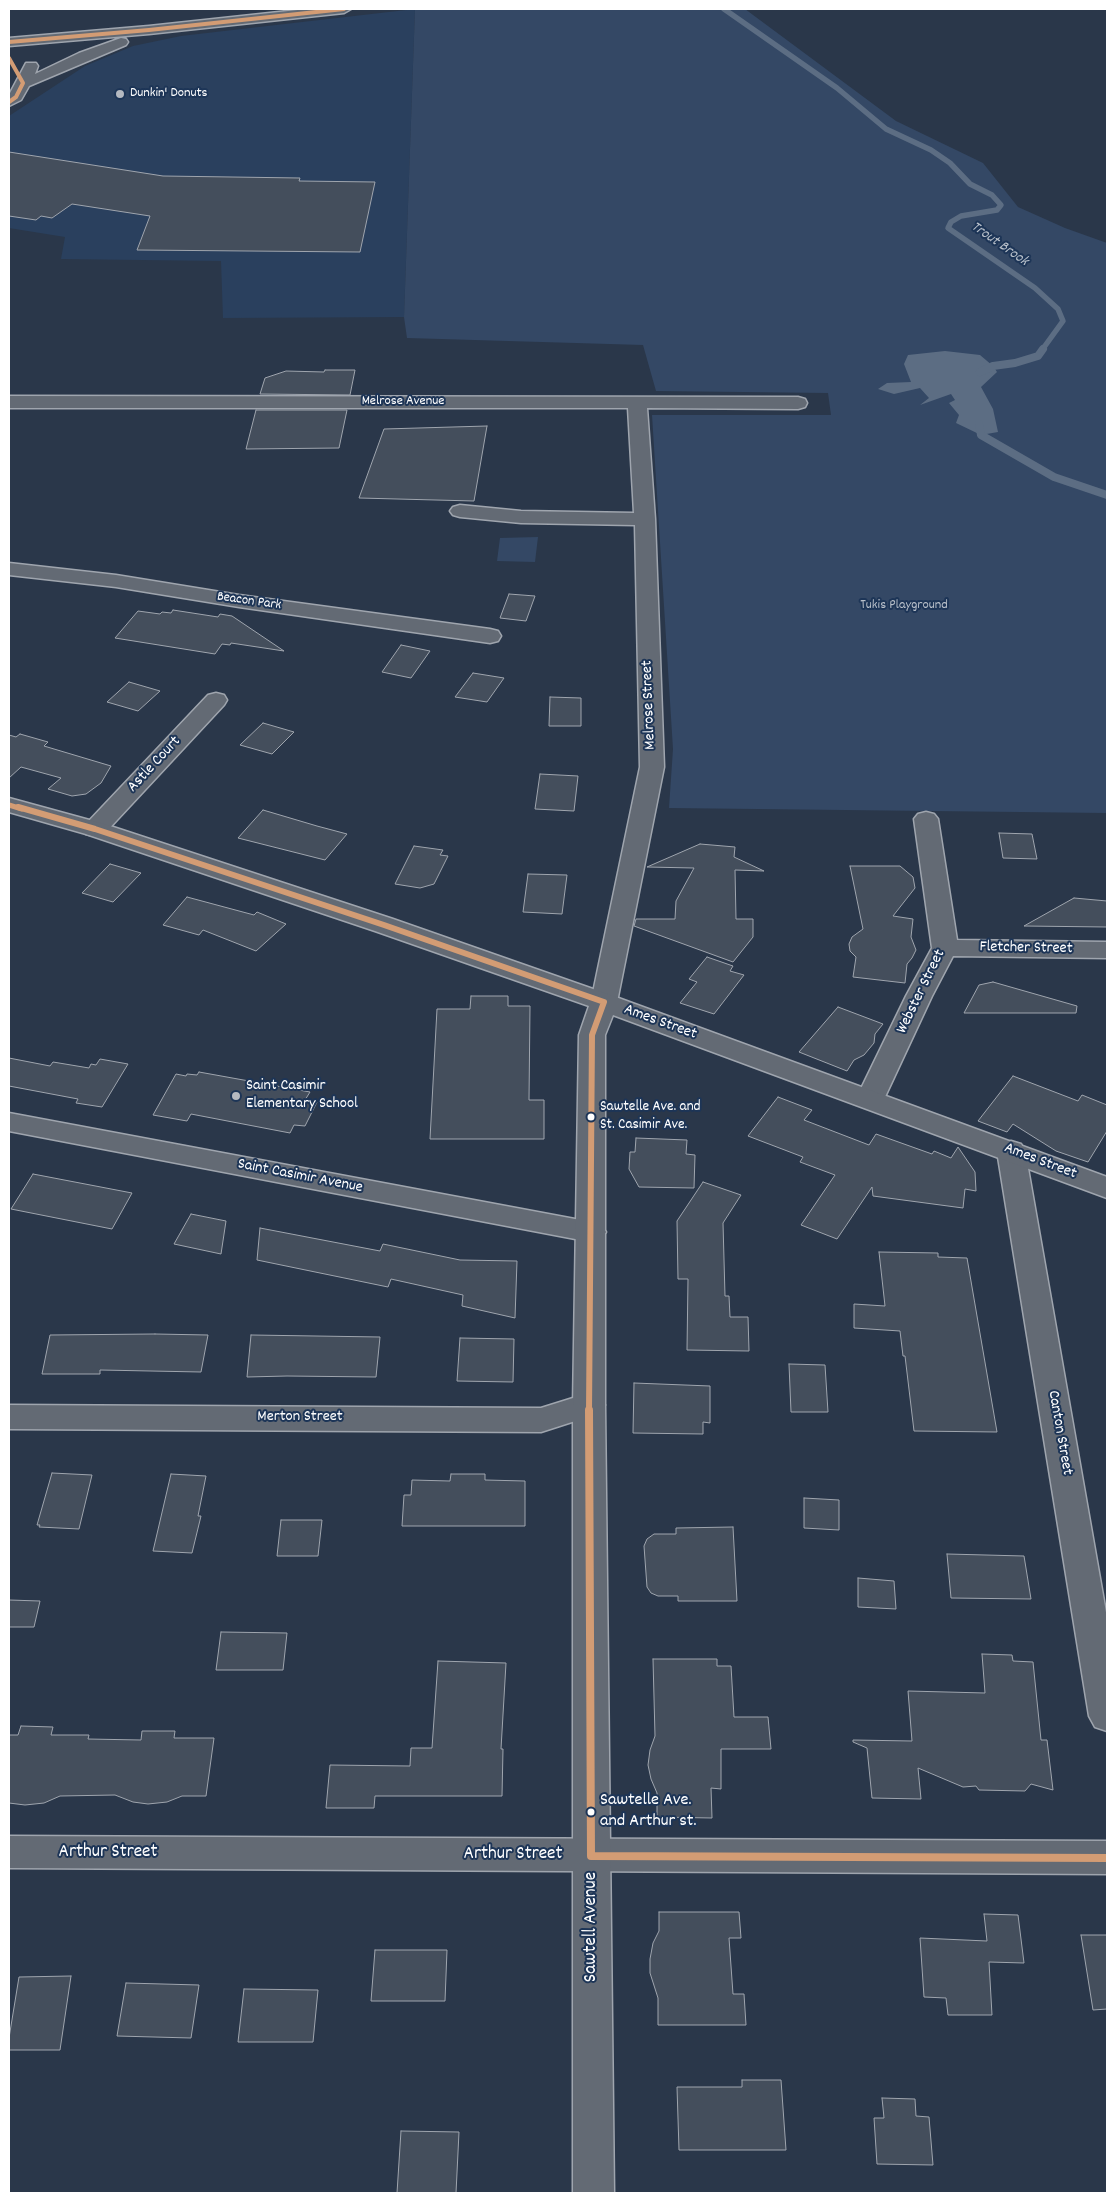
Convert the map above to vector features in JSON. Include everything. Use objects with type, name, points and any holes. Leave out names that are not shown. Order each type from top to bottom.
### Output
[{"type":"street","points":[[9,42],[203,25],[344,9]]},
{"type":"street","points":[[23,83],[119,43],[203,25]]},
{"type":"street","points":[[9,29],[26,41],[32,62],[16,97],[9,102]]},
{"type":"street","points":[[9,58],[23,83]]},
{"type":"street","name":"Melrose Avenue","points":[[9,402],[798,403]]},
{"type":"street","name":"Melrose Street","points":[[604,1002],[652,767],[645,520],[637,413],[638,403]]},
{"type":"street","points":[[460,511],[521,517],[645,520]]},
{"type":"street","name":"Beacon Park","points":[[9,569],[116,581],[239,601],[490,636]]},
{"type":"street","name":"Astle Court","points":[[95,829],[216,700]]},
{"type":"street","name":"Ames Street","points":[[9,805],[95,829],[384,925],[604,1002],[1107,1188]]},
{"type":"street","name":"Webster Street","points":[[870,1100],[919,996],[945,948],[926,819]]},
{"type":"street","name":"Fletcher Street","points":[[945,948],[1107,950]]},
{"type":"street","name":"Sawtell Avenue","points":[[594,2193],[589,1405],[590,1232],[592,1035],[604,1002]]},
{"type":"street","name":"Saint Casimir Avenue","points":[[9,1122],[590,1232]]},
{"type":"street","name":"Canton Street","points":[[1010,1151],[1107,1716]]},
{"type":"street","name":"Merton Street","points":[[9,1417],[541,1420],[589,1405]]},
{"type":"street","name":"Arthur Street","points":[[9,1852],[1107,1858]]},
{"type":"shaded area","points":[[415,9],[404,317],[223,318],[221,261],[61,259],[65,237],[9,228],[9,116],[85,66],[133,46],[181,36]]},
{"type":"shaded area","points":[[945,351],[980,355],[997,372],[981,387],[993,409],[998,432],[981,435],[956,423],[959,415],[949,403],[955,400],[951,394],[920,405],[929,398],[920,388],[894,394],[878,389],[887,383],[911,382],[904,364],[908,355]]},
{"type":"green space","name":"Tukis Playground","points":[[415,9],[745,9],[896,121],[983,163],[1018,207],[1065,228],[1107,243],[1107,813],[669,808],[673,749],[652,415],[831,415],[828,393],[656,391],[643,345],[407,338],[404,317]]},
{"type":"green space","points":[[538,537],[535,562],[497,561],[500,538]]},
{"type":"building","points":[[9,152],[163,176],[300,178],[299,181],[375,182],[360,252],[137,250],[150,216],[72,204],[52,218],[41,216],[36,220],[9,216]]},
{"type":"building","points":[[325,370],[355,370],[350,395],[260,394],[265,378],[286,371],[324,372]]},
{"type":"building","points":[[256,410],[347,410],[339,448],[246,449]]},
{"type":"building","points":[[487,426],[474,501],[359,498],[384,429]]},
{"type":"building","points":[[509,594],[535,596],[526,621],[500,618]]},
{"type":"building","points":[[173,610],[218,617],[220,614],[232,616],[284,651],[231,643],[230,645],[222,644],[215,654],[115,638],[138,611],[160,614],[162,612],[171,613]]},
{"type":"building","points":[[401,645],[430,651],[411,678],[382,672]]},
{"type":"building","points":[[473,673],[504,678],[487,702],[455,697]]},
{"type":"building","points":[[129,682],[160,691],[138,711],[107,702]]},
{"type":"building","points":[[550,697],[581,698],[581,726],[549,726]]},
{"type":"building","points":[[263,723],[294,732],[272,754],[240,745]]},
{"type":"building","points":[[20,734],[48,742],[44,746],[111,766],[101,783],[86,794],[72,796],[48,789],[61,778],[21,767],[9,778],[9,735],[16,737]]},
{"type":"building","points":[[540,774],[578,776],[574,811],[535,809]]},
{"type":"building","points":[[263,810],[347,834],[325,860],[238,838]]},
{"type":"building","points":[[999,833],[1032,834],[1037,859],[1003,858]]},
{"type":"building","points":[[700,844],[735,847],[734,857],[764,871],[735,870],[736,919],[753,919],[753,937],[733,962],[634,926],[636,919],[675,919],[676,901],[694,868],[647,867]]},
{"type":"building","points":[[414,846],[443,850],[440,855],[448,856],[434,884],[420,888],[395,884]]},
{"type":"building","points":[[110,864],[141,873],[113,902],[82,893]]},
{"type":"building","points":[[850,866],[900,866],[913,877],[915,888],[893,916],[913,919],[911,937],[916,950],[907,964],[905,983],[853,977],[856,957],[850,951],[849,944],[852,937],[863,929]]},
{"type":"building","points":[[528,874],[567,875],[562,914],[523,912]]},
{"type":"building","points":[[187,897],[254,915],[257,912],[286,924],[256,951],[203,930],[199,935],[163,925]]},
{"type":"building","points":[[1074,898],[1107,901],[1107,927],[1024,926]]},
{"type":"building","points":[[707,957],[733,966],[730,971],[744,975],[714,1014],[680,1003],[697,982],[689,979]]},
{"type":"building","points":[[993,982],[1077,1006],[1076,1013],[964,1013],[979,985]]},
{"type":"building","points":[[471,996],[508,996],[508,1006],[530,1006],[529,1100],[544,1100],[544,1139],[430,1139],[437,1009],[470,1009]]},
{"type":"building","points":[[838,1007],[883,1024],[875,1034],[874,1043],[864,1055],[854,1060],[847,1071],[799,1052]]},
{"type":"building","points":[[9,1058],[50,1066],[53,1062],[89,1068],[91,1064],[96,1065],[100,1059],[128,1064],[102,1107],[76,1103],[78,1099],[9,1086]]},
{"type":"building","name":"Saint Casimir Elementary School","points":[[199,1072],[310,1092],[305,1100],[317,1102],[305,1126],[294,1125],[290,1133],[191,1114],[187,1121],[153,1115],[176,1074],[186,1076],[187,1074],[197,1075]]},
{"type":"building","points":[[1013,1076],[1078,1101],[1082,1095],[1107,1105],[1107,1131],[1088,1162],[1056,1151],[1013,1124],[1007,1132],[978,1121]]},
{"type":"building","points":[[778,1097],[812,1110],[804,1120],[869,1145],[876,1134],[932,1154],[934,1151],[951,1158],[958,1147],[975,1172],[976,1191],[965,1189],[963,1208],[873,1196],[872,1187],[837,1239],[801,1225],[835,1175],[800,1162],[803,1157],[748,1136]]},
{"type":"building","points":[[636,1138],[687,1140],[686,1154],[695,1155],[694,1188],[639,1187],[629,1169],[630,1152],[635,1152]]},
{"type":"building","points":[[33,1174],[132,1193],[112,1229],[11,1209]]},
{"type":"building","points":[[703,1182],[741,1195],[723,1223],[725,1296],[729,1296],[730,1317],[748,1317],[749,1351],[687,1350],[688,1279],[678,1279],[677,1221]]},
{"type":"building","points":[[191,1214],[226,1221],[221,1254],[174,1244]]},
{"type":"building","points":[[260,1228],[380,1251],[383,1244],[460,1260],[517,1261],[515,1318],[462,1306],[463,1295],[391,1279],[388,1287],[257,1260]]},
{"type":"building","points":[[879,1252],[938,1253],[938,1257],[967,1258],[997,1432],[914,1431],[900,1331],[854,1328],[854,1304],[885,1306]]},
{"type":"building","points":[[50,1335],[208,1335],[201,1372],[100,1370],[100,1374],[42,1374]]},
{"type":"building","points":[[251,1335],[380,1337],[376,1377],[247,1377]]},
{"type":"building","points":[[460,1338],[514,1339],[513,1382],[457,1381]]},
{"type":"building","points":[[789,1364],[825,1365],[828,1412],[791,1412]]},
{"type":"building","points":[[634,1383],[710,1386],[710,1423],[703,1422],[703,1434],[633,1433]]},
{"type":"building","points":[[52,1473],[92,1475],[79,1529],[39,1527],[40,1525],[37,1525]]},
{"type":"building","points":[[171,1474],[206,1476],[198,1516],[201,1516],[192,1553],[153,1551]]},
{"type":"building","points":[[451,1474],[485,1474],[485,1480],[525,1481],[525,1526],[402,1526],[404,1495],[411,1495],[412,1480],[450,1481]]},
{"type":"building","points":[[804,1498],[839,1500],[839,1530],[804,1528]]},
{"type":"building","points":[[281,1520],[322,1520],[318,1556],[277,1556]]},
{"type":"building","points":[[733,1527],[737,1601],[678,1601],[678,1596],[658,1596],[651,1593],[647,1587],[644,1546],[647,1539],[654,1534],[676,1534],[676,1528]]},
{"type":"building","points":[[947,1554],[1024,1556],[1031,1599],[951,1598]]},
{"type":"building","points":[[858,1578],[894,1581],[896,1609],[858,1607]]},
{"type":"building","points":[[9,1600],[40,1601],[34,1627],[9,1627]]},
{"type":"building","points":[[221,1632],[287,1633],[283,1670],[216,1670]]},
{"type":"building","points":[[982,1654],[1012,1655],[1013,1661],[1033,1662],[1041,1740],[1047,1740],[1053,1790],[1031,1784],[1025,1791],[979,1790],[976,1786],[963,1787],[918,1768],[921,1799],[872,1798],[867,1748],[853,1742],[853,1740],[912,1741],[908,1691],[985,1693]]},
{"type":"building","points":[[653,1659],[717,1659],[717,1666],[731,1666],[734,1717],[768,1717],[771,1749],[721,1749],[721,1789],[711,1788],[712,1818],[657,1817],[657,1793],[648,1765],[650,1750],[655,1736]]},
{"type":"building","points":[[438,1661],[506,1663],[501,1749],[503,1749],[502,1796],[375,1796],[374,1808],[326,1808],[330,1765],[410,1766],[411,1748],[432,1748]]},
{"type":"building","points":[[21,1726],[53,1727],[51,1735],[89,1735],[88,1739],[141,1740],[142,1731],[175,1731],[174,1738],[214,1738],[206,1796],[182,1796],[167,1802],[148,1804],[133,1802],[115,1795],[60,1796],[44,1803],[25,1805],[9,1803],[9,1735],[18,1735]]},
{"type":"building","points":[[659,1912],[739,1912],[741,1938],[729,1938],[733,1994],[744,1994],[746,2025],[658,2025],[658,1998],[650,1973],[650,1959],[653,1943],[659,1931]]},
{"type":"building","points":[[984,1914],[1018,1915],[1024,1963],[989,1962],[992,2015],[948,2015],[946,1998],[924,1997],[920,1938],[987,1941]]},
{"type":"building","points":[[1081,1935],[1107,1935],[1107,2009],[1093,2010]]},
{"type":"building","points":[[375,1950],[447,1950],[445,2001],[371,2001]]},
{"type":"building","points":[[71,1976],[60,2050],[9,2050],[9,2038],[19,1977]]},
{"type":"building","points":[[126,1983],[199,1985],[191,2038],[117,2036]]},
{"type":"building","points":[[244,1989],[318,1990],[313,2042],[238,2042]]},
{"type":"building","points":[[742,2080],[781,2080],[786,2150],[679,2150],[677,2087],[742,2087]]},
{"type":"building","points":[[882,2098],[915,2099],[916,2116],[929,2117],[933,2165],[877,2164],[874,2118],[884,2118]]},
{"type":"building","points":[[401,2131],[459,2132],[456,2193],[397,2193]]},
{"type":"waterway","name":"Trout Brook","points":[[724,9],[837,88],[886,129],[931,150],[950,163],[970,184],[992,195],[1001,205],[997,210],[961,216],[951,222],[948,228],[1035,288],[1058,309],[1063,321],[1042,350]]},
{"type":"waterway","name":"Trout Brook","points":[[980,372],[993,366],[1015,363],[1038,356],[1043,349]]},
{"type":"waterway","name":"Trout Brook","points":[[979,424],[981,435],[1054,477],[1107,495]]},
{"type":"transit line","points":[[9,42],[149,30],[344,9]]},
{"type":"transit line","points":[[9,58],[23,83],[16,97],[9,102]]},
{"type":"transit line","points":[[9,805],[95,829],[384,925],[604,1002],[592,1035],[589,1405],[591,1856],[1107,1858]]},
{"type":"place","name":"Dunkin' Donuts","points":[[120,94]]},
{"type":"place","name":"Saint Casimir Elementary School","points":[[236,1096]]},
{"type":"place","name":"Sawtelle Ave. and St. Casimir Ave.","points":[[591,1117]]},
{"type":"place","name":"Sawtelle Ave. and Arthur st.","points":[[591,1812]]}]
